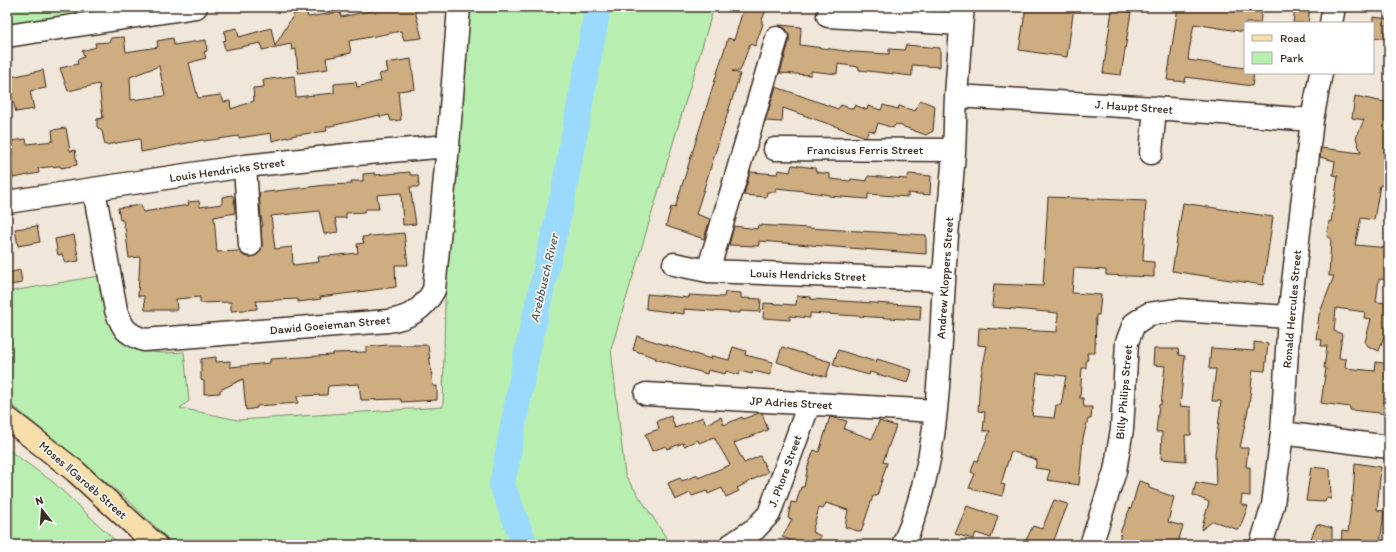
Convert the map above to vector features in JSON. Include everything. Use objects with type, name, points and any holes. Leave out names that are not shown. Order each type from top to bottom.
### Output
[{"type":"main road","name":"Moses ǁGaroëb Street","points":[[7,418],[75,471],[156,545]]},
{"type":"street","points":[[7,36],[196,7]]},
{"type":"street","name":"Dawid Goeieman Street","points":[[94,190],[116,310],[122,326],[131,335],[144,340],[388,321],[402,319],[412,314],[430,298],[434,290],[448,146],[459,7]]},
{"type":"street","points":[[1331,22],[1334,7]]},
{"type":"street","points":[[828,16],[962,15]]},
{"type":"street","name":"Andrew Kloppers Street","points":[[903,545],[926,475],[935,411],[941,341],[962,15]]},
{"type":"street","points":[[708,271],[777,38]]},
{"type":"street","name":"Ronald Hercules Street","points":[[1261,545],[1273,505],[1282,433],[1289,317],[1312,120],[1321,74]]},
{"type":"street","name":"J. Haupt Street","points":[[956,96],[1154,108],[1312,120]]},
{"type":"street","points":[[1151,154],[1154,108]]},
{"type":"street","name":"Louis Hendricks Street","points":[[7,202],[245,166],[448,146]]},
{"type":"street","name":"Francisus Ferris Street","points":[[775,150],[954,150]]},
{"type":"street","points":[[245,166],[250,245]]},
{"type":"street","name":"Louis Hendricks Street","points":[[674,264],[708,271],[944,280]]},
{"type":"street","name":"Billy Philips Street","points":[[1090,545],[1114,471],[1122,429],[1127,342],[1134,324],[1149,314],[1178,310],[1289,317]]},
{"type":"street","name":"JP Adries Street","points":[[646,394],[935,411]]},
{"type":"street","name":"J. Phore Street","points":[[731,545],[755,529],[769,514],[809,404]]},
{"type":"street","points":[[1282,433],[1389,447]]},
{"type":"green space","points":[[7,7],[129,7],[7,25]]},
{"type":"green space","points":[[459,7],[714,7],[611,349],[625,475],[671,545],[174,545],[128,500],[7,401],[7,292],[98,276],[112,330],[123,342],[139,351],[164,353],[184,352],[189,401],[180,408],[238,420],[443,407],[448,146]]},
{"type":"green space","points":[[7,449],[53,482],[120,545],[7,545]]},
{"type":"building","points":[[390,7],[414,7],[422,38],[404,40],[401,31],[349,41],[351,53],[326,58],[328,69],[298,73],[296,49],[292,50],[291,44],[262,50],[261,43],[225,50],[223,41],[226,40],[224,31],[237,28],[239,37],[271,28],[275,46],[294,14],[306,11],[308,17],[340,12],[341,17]]},
{"type":"building","points":[[744,7],[767,7],[755,46],[750,44],[740,71],[732,71],[740,74],[696,214],[710,219],[704,239],[666,226],[671,207],[675,208],[728,38],[734,40]]},
{"type":"building","points":[[1026,7],[1074,7],[1067,57],[1019,50]]},
{"type":"building","points":[[1178,7],[1262,7],[1260,22],[1244,22],[1244,32],[1194,24],[1189,51],[1188,60],[1244,68],[1244,74],[1254,74],[1252,86],[1186,77],[1185,82],[1167,80]]},
{"type":"building","points":[[1295,7],[1310,7],[1308,22],[1293,22]]},
{"type":"building","points":[[1112,10],[1131,12],[1121,75],[1103,73]]},
{"type":"building","points":[[1373,17],[1389,19],[1389,39],[1374,37]]},
{"type":"building","points":[[779,25],[801,27],[800,45],[853,52],[889,54],[889,49],[904,50],[906,45],[940,48],[940,67],[912,65],[912,76],[859,70],[859,67],[838,64],[837,74],[811,71],[811,75],[780,73],[789,42],[789,35],[786,29]]},
{"type":"building","points":[[124,37],[126,52],[158,47],[157,41],[173,38],[174,45],[206,40],[207,51],[204,52],[206,58],[189,63],[198,98],[221,95],[224,102],[230,101],[231,109],[254,101],[253,88],[264,87],[263,80],[294,76],[296,97],[334,93],[334,84],[356,82],[357,87],[381,81],[379,74],[388,72],[386,63],[411,59],[415,89],[398,91],[401,120],[391,121],[389,115],[380,117],[380,115],[326,127],[327,131],[296,135],[272,141],[271,133],[239,138],[239,136],[203,140],[141,152],[140,139],[105,145],[102,131],[97,127],[97,119],[103,118],[99,84],[68,91],[60,68],[78,64],[77,60],[84,57],[82,51],[96,47],[95,43],[109,42],[111,38]],"holes":[[[159,66],[165,96],[131,100],[130,77]]]},
{"type":"building","points":[[43,70],[46,88],[30,91],[34,109],[16,112],[13,101],[7,102],[7,78]]},
{"type":"building","points":[[776,87],[838,109],[841,105],[853,109],[855,105],[867,110],[868,106],[881,110],[883,105],[898,109],[899,106],[915,111],[920,100],[935,106],[933,131],[926,135],[896,124],[893,128],[878,123],[875,132],[869,130],[866,137],[783,108],[782,122],[765,121]]},
{"type":"building","points":[[1355,96],[1389,103],[1389,186],[1380,185],[1374,220],[1361,218],[1355,245],[1389,248],[1389,280],[1379,279],[1376,302],[1389,303],[1389,338],[1384,336],[1379,351],[1368,346],[1365,342],[1371,319],[1364,318],[1365,312],[1336,308],[1334,331],[1342,334],[1339,358],[1346,359],[1345,368],[1375,371],[1376,362],[1389,364],[1389,414],[1350,410],[1350,407],[1321,403],[1326,368],[1324,368],[1327,346],[1321,346],[1322,340],[1316,339],[1319,315],[1334,276],[1329,276],[1331,238],[1327,237],[1329,221],[1331,222],[1338,176],[1333,175],[1335,161],[1320,157],[1321,148],[1361,153],[1356,138],[1364,120],[1352,118]]},
{"type":"building","points":[[66,128],[70,151],[75,150],[77,165],[61,168],[60,166],[38,168],[39,173],[13,178],[9,157],[12,154],[10,141],[26,139],[27,144],[53,141],[52,130]]},
{"type":"building","points":[[792,165],[815,168],[816,172],[830,174],[830,179],[850,181],[851,179],[867,181],[868,176],[907,179],[909,174],[931,176],[930,195],[908,193],[908,197],[868,194],[868,199],[829,196],[804,191],[776,188],[776,192],[767,192],[766,197],[744,195],[750,172],[777,174],[778,170],[790,172]]},
{"type":"building","points":[[410,172],[410,175],[418,175],[419,187],[410,187],[416,224],[403,225],[401,193],[377,195],[379,209],[366,209],[364,212],[346,213],[346,218],[335,218],[338,232],[324,234],[319,211],[271,216],[275,249],[292,247],[293,265],[319,262],[318,257],[358,253],[357,244],[364,243],[362,237],[404,233],[408,265],[395,265],[396,287],[320,297],[321,299],[298,302],[298,299],[256,301],[257,309],[231,311],[231,302],[200,303],[200,297],[176,299],[177,310],[145,310],[144,296],[138,296],[140,257],[129,258],[125,227],[124,228],[123,220],[120,220],[118,208],[141,205],[143,212],[189,205],[188,202],[199,201],[200,207],[222,204],[222,197],[232,195],[235,201],[235,213],[214,217],[217,252],[239,251],[244,256],[251,257],[257,255],[261,250],[262,245],[261,226],[263,226],[259,193],[326,185],[352,184],[351,181],[363,181],[363,174],[375,173],[375,175]]},
{"type":"building","points":[[1048,197],[1146,201],[1143,261],[1154,262],[1154,277],[1106,275],[1106,270],[1074,268],[1072,293],[1101,295],[1099,315],[1096,315],[1095,353],[1087,353],[1088,360],[1086,360],[1086,368],[1082,368],[1080,398],[1083,398],[1084,407],[1092,407],[1091,419],[1088,419],[1083,438],[1079,485],[1047,480],[1050,470],[1035,468],[1037,460],[1011,451],[1001,484],[1005,485],[1002,496],[969,488],[975,474],[971,472],[975,460],[978,461],[990,431],[983,431],[985,412],[978,411],[980,380],[987,346],[978,345],[979,328],[1057,332],[1058,313],[992,307],[994,284],[1043,286]],"holes":[[[1037,373],[1066,376],[1061,405],[1056,405],[1054,418],[1032,416]]]},
{"type":"building","points":[[1183,203],[1273,217],[1263,285],[1172,271]]},
{"type":"building","points":[[758,225],[926,235],[926,254],[759,241],[759,246],[729,245],[734,226],[757,229]]},
{"type":"building","points":[[37,226],[40,242],[18,246],[15,229]]},
{"type":"building","points":[[74,235],[79,261],[65,263],[62,254],[58,255],[55,239]]},
{"type":"building","points":[[20,270],[22,283],[10,285],[8,273]]},
{"type":"building","points":[[725,292],[741,293],[741,298],[761,299],[760,312],[740,311],[740,313],[684,309],[684,314],[646,309],[647,294],[689,298],[689,295],[724,297]]},
{"type":"building","points":[[797,296],[811,297],[811,299],[921,306],[920,320],[810,313],[810,318],[790,316],[790,320],[763,318],[764,303],[796,305]]},
{"type":"building","points":[[637,336],[711,359],[712,356],[729,360],[733,347],[746,351],[745,355],[773,362],[770,375],[753,371],[752,374],[740,371],[739,375],[726,371],[725,374],[708,370],[707,374],[655,359],[656,358],[633,350]]},
{"type":"building","points":[[1254,342],[1268,344],[1265,371],[1253,370],[1249,405],[1240,448],[1248,448],[1246,467],[1250,467],[1250,496],[1242,495],[1241,504],[1248,506],[1239,530],[1213,521],[1201,530],[1209,502],[1193,495],[1196,482],[1216,486],[1215,454],[1221,401],[1212,401],[1216,369],[1209,369],[1211,348],[1254,351]]},
{"type":"building","points":[[387,345],[428,345],[433,386],[437,386],[437,400],[401,402],[401,399],[361,400],[359,384],[328,386],[327,395],[297,396],[298,403],[257,406],[257,408],[246,410],[243,379],[220,390],[220,393],[204,394],[204,381],[201,380],[201,359],[216,357],[216,362],[230,361],[230,367],[270,363],[270,359],[333,355],[333,353],[366,352],[366,347]]},
{"type":"building","points":[[782,347],[831,362],[826,377],[777,362]]},
{"type":"building","points":[[1154,349],[1178,349],[1179,355],[1185,356],[1180,406],[1191,407],[1191,435],[1185,435],[1186,461],[1161,459],[1162,432],[1156,432],[1159,404],[1161,405],[1165,366],[1153,365]]},
{"type":"building","points":[[838,350],[876,362],[877,359],[912,370],[908,383],[870,372],[869,375],[833,365]]},
{"type":"building","points":[[762,413],[768,430],[734,443],[744,463],[760,456],[768,472],[737,488],[739,491],[726,497],[722,488],[708,494],[707,491],[692,496],[690,493],[675,500],[668,483],[680,478],[682,481],[698,475],[698,478],[730,465],[714,437],[699,443],[698,440],[684,446],[683,443],[667,449],[666,446],[652,451],[645,434],[659,429],[657,421],[671,416],[675,428],[703,417],[706,424],[721,417],[724,425],[742,417],[743,419]]},
{"type":"building","points":[[830,417],[847,421],[844,429],[872,439],[879,421],[896,426],[883,462],[887,463],[877,496],[873,496],[861,532],[845,527],[848,510],[826,503],[823,509],[819,508],[812,532],[821,536],[817,545],[787,545],[790,540],[782,537],[792,519],[788,518],[791,502],[796,503],[801,487],[804,487],[808,466],[814,450],[819,452]]},
{"type":"building","points":[[1355,463],[1381,467],[1377,510],[1384,511],[1380,545],[1341,545],[1342,531],[1348,532],[1353,497]]},
{"type":"building","points":[[1311,467],[1330,469],[1331,499],[1326,498],[1325,502],[1306,501]]},
{"type":"building","points":[[1139,481],[1149,484],[1149,488],[1174,497],[1168,522],[1183,526],[1177,545],[1119,545],[1121,530],[1130,508],[1131,509]]},
{"type":"building","points":[[1054,500],[1068,504],[1052,545],[1028,545],[1029,541],[1026,540],[1033,526],[1042,529]]},
{"type":"building","points":[[967,506],[998,516],[991,538],[976,533],[973,539],[955,534]]},
{"type":"building","points":[[1317,524],[1332,528],[1332,544],[1310,541]]},
{"type":"waterway","name":"Arebbusch River","points":[[525,545],[502,485],[527,352],[563,195],[598,7]]}]
